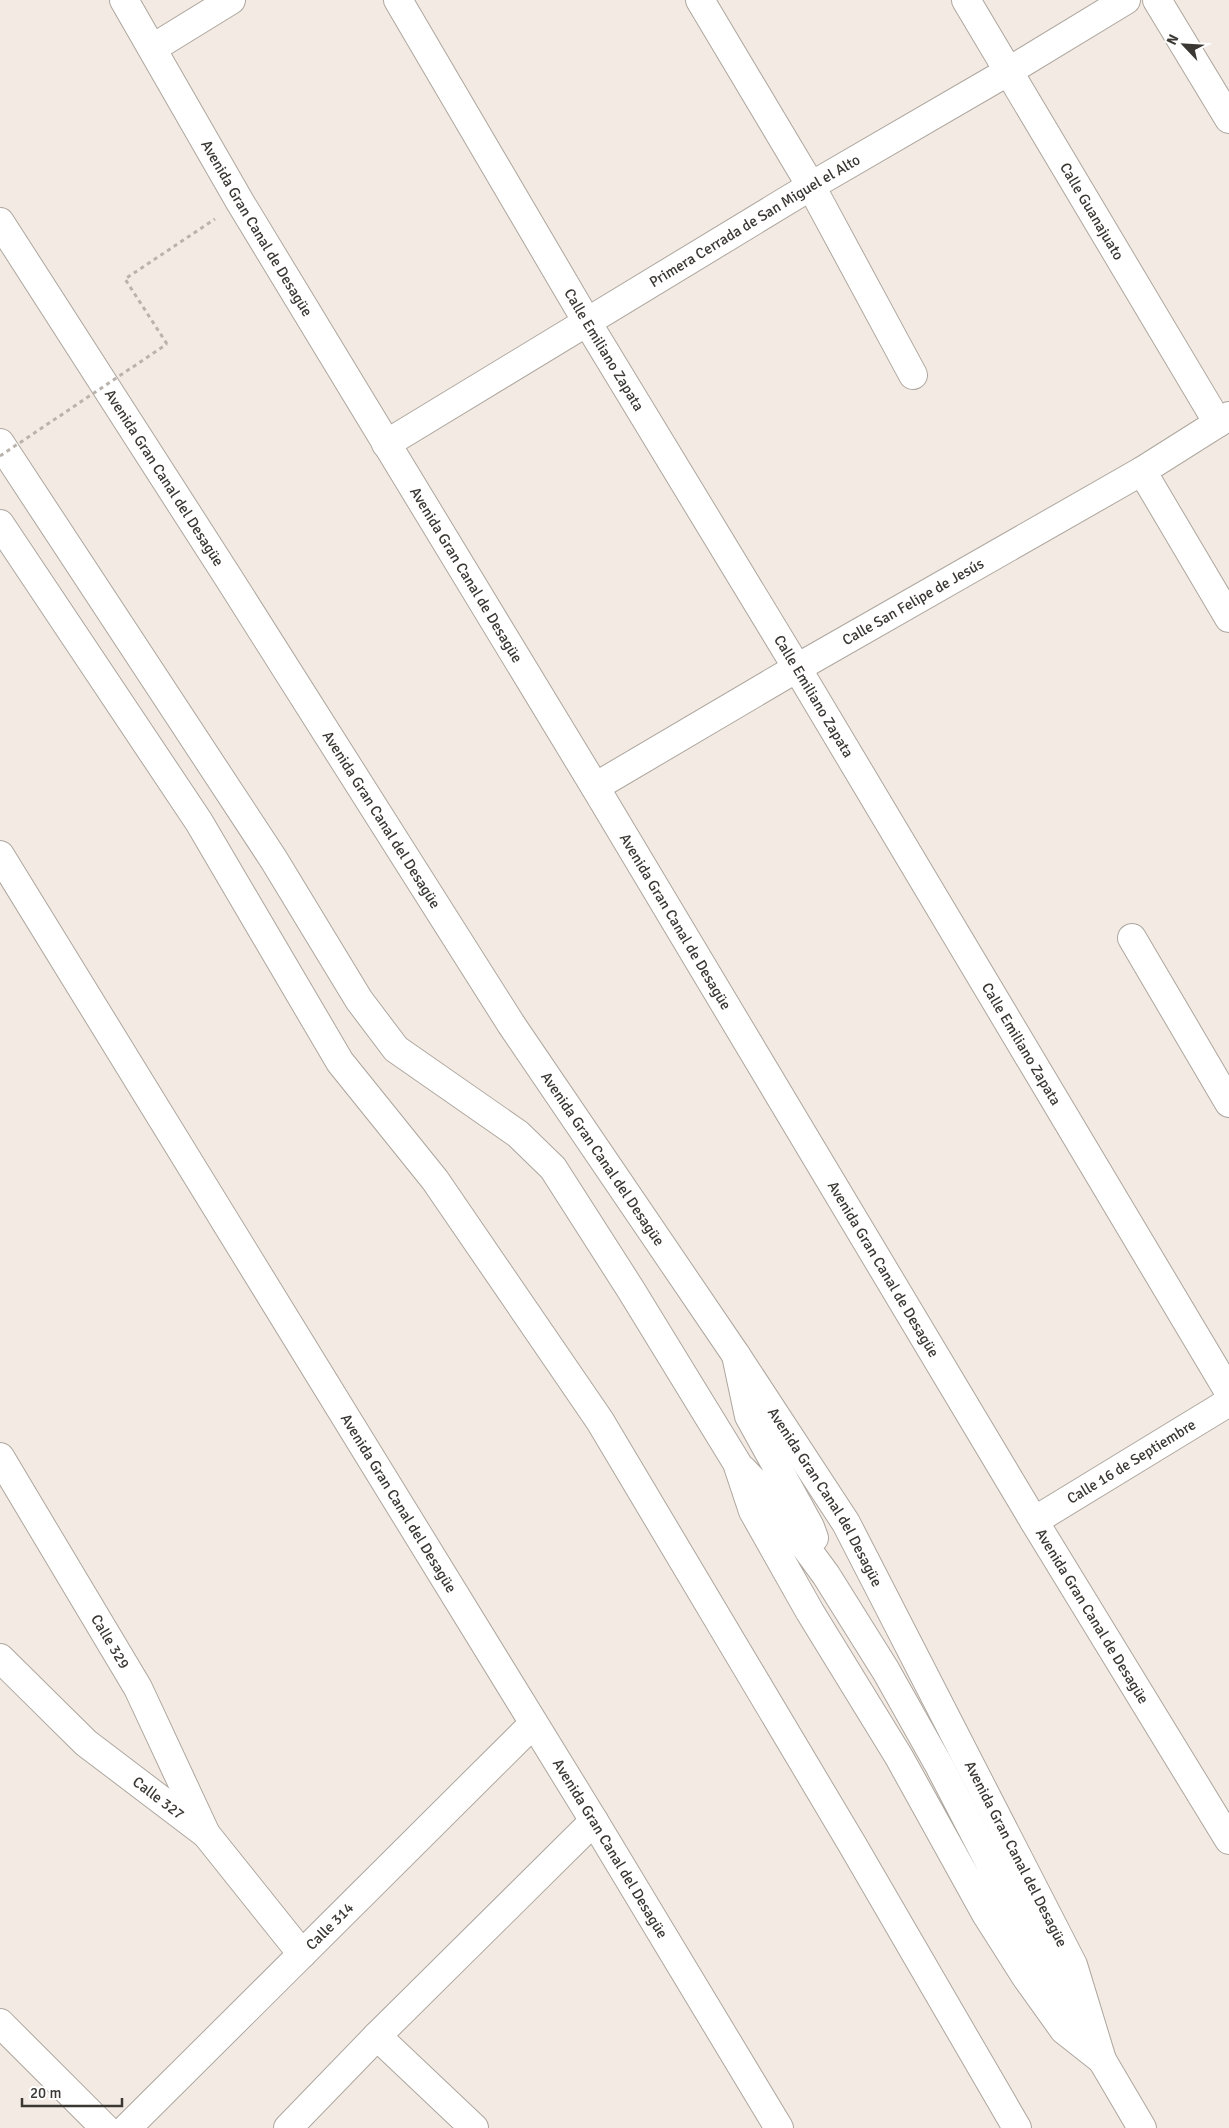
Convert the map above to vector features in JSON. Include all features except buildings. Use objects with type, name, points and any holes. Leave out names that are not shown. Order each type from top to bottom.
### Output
[{"type":"main road","name":"Avenida Gran Canal de Desagüe","points":[[124,0],[240,202],[595,787],[1034,1521],[1226,1828]]},
{"type":"main road","points":[[153,48],[231,0]]},
{"type":"main road","name":"Calle Emiliano Zapata","points":[[398,0],[587,322],[797,668],[1229,1392]]},
{"type":"main road","points":[[700,0],[811,186],[912,375]]},
{"type":"main road","name":"Calle Guanajuato","points":[[966,0],[1224,420]]},
{"type":"main road","name":"Primera Cerrada de San Miguel el Alto","points":[[386,444],[811,186],[1009,71],[1126,0]]},
{"type":"main road","points":[[1157,0],[1229,119]]},
{"type":"main road","name":"Avenida Gran Canal del Desagüe","points":[[0,222],[223,568],[511,1024],[736,1355],[851,1532],[1073,1965],[1102,2060],[1142,2128]]},
{"type":"main road","name":"Calle San Felipe de Jesús","points":[[595,787],[797,668],[1142,472],[1224,420]]},
{"type":"main road","points":[[0,444],[274,860],[358,1000],[396,1048],[518,1134],[553,1168],[631,1290],[737,1463],[768,1496],[826,1575],[886,1671],[940,1767],[1023,1927],[1102,2060]]},
{"type":"main road","points":[[1142,472],[1229,618]]},
{"type":"main road","points":[[0,524],[199,822],[340,1062],[435,1180],[600,1421],[847,1835],[1017,2128]]},
{"type":"main road","name":"Avenida Gran Canal del Desagüe","points":[[0,855],[594,1821],[779,2128]]},
{"type":"main road","points":[[1132,938],[1229,1103]]},
{"type":"main road","points":[[736,1355],[749,1416],[810,1527],[826,1575]]},
{"type":"main road","name":"Calle 16 de Septiembre","points":[[1034,1521],[1229,1402]]},
{"type":"main road","name":"Calle 329","points":[[0,1457],[138,1688],[206,1834]]},
{"type":"main road","points":[[737,1463],[753,1512],[810,1612],[899,1757],[986,1914],[1026,1977],[1064,2030],[1102,2060]]},
{"type":"main road","name":"Calle 327","points":[[0,1658],[86,1743],[206,1834],[302,1954]]},
{"type":"main road","name":"Calle 314","points":[[127,2128],[533,1724]]},
{"type":"main road","points":[[930,1814],[940,1767]]},
{"type":"main road","points":[[288,2128],[377,2036],[594,1821]]},
{"type":"main road","points":[[0,2023],[106,2128]]},
{"type":"main road","points":[[377,2036],[474,2128]]},
{"type":"path","points":[[0,456],[167,344],[125,279],[240,202]]}]
